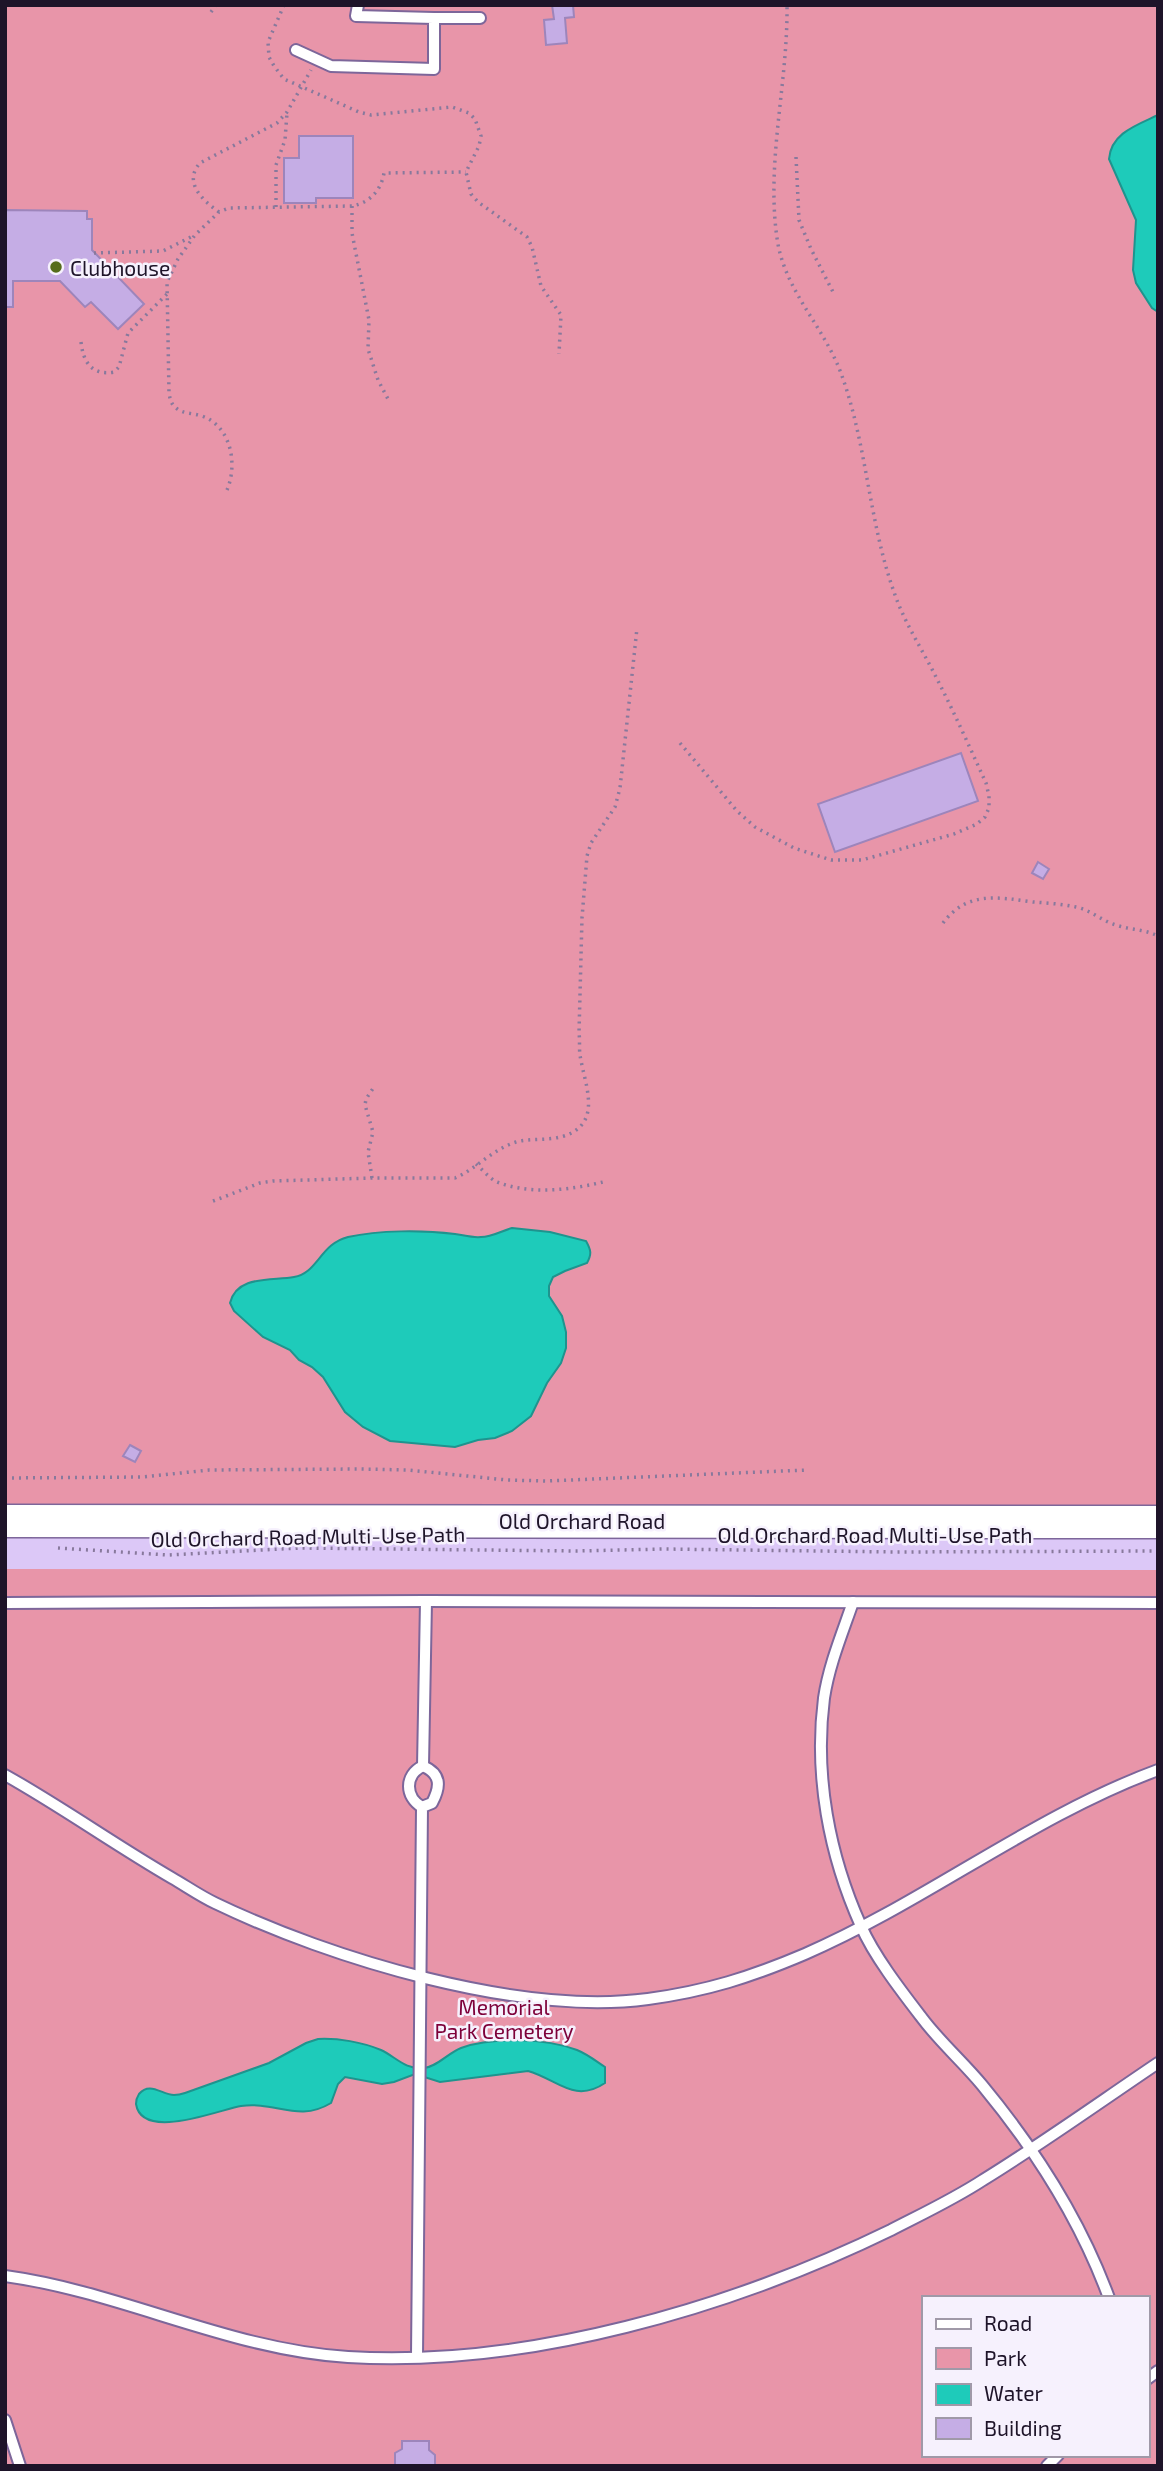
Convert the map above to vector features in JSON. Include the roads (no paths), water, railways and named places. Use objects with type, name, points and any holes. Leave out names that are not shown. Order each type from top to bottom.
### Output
[{"type":"main road","name":"Old Orchard Road","points":[[5,1521],[1158,1522]]},
{"type":"lane","points":[[358,5],[356,16],[480,18]]},
{"type":"lane","points":[[296,50],[331,66],[434,69],[434,18]]},
{"type":"lane","points":[[423,1766],[426,1601]]},
{"type":"lane","points":[[853,1602],[835,1654],[825,1697],[821,1778],[827,1819],[839,1865],[861,1927],[923,2020],[981,2083],[1031,2148],[1077,2228],[1108,2296]]},
{"type":"lane","points":[[5,1603],[1158,1603]]},
{"type":"lane","points":[[422,1807],[415,1803],[408,1785],[412,1774],[423,1766]]},
{"type":"lane","points":[[422,1807],[432,1803],[439,1786],[438,1776],[423,1766]]},
{"type":"lane","points":[[5,1775],[123,1850],[214,1903],[308,1940],[420,1976],[488,1990],[543,1999],[645,1999],[702,1990],[746,1979],[808,1953],[861,1927],[1067,1812],[1130,1780],[1158,1770]]},
{"type":"lane","points":[[417,2357],[422,1807]]},
{"type":"lane","points":[[5,2276],[76,2289],[243,2339],[297,2351],[347,2357],[417,2357],[475,2353],[550,2342],[615,2329],[684,2310],[842,2253],[983,2181],[1158,2063]]},
{"type":"lane","points":[[5,2420],[20,2466]]},
{"type":"water","points":[[1158,115],[1158,312],[1152,308],[1136,283],[1133,270],[1136,220],[1109,159],[1120,136]]},
{"type":"water","points":[[512,1228],[550,1232],[586,1241],[590,1254],[587,1263],[553,1277],[549,1286],[549,1296],[562,1316],[566,1332],[566,1348],[561,1363],[547,1383],[531,1416],[512,1431],[495,1438],[455,1447],[390,1441],[363,1427],[345,1412],[323,1377],[290,1350],[263,1337],[234,1311],[230,1303],[234,1294],[247,1284],[302,1274],[331,1246],[348,1237],[415,1231],[478,1237]]},
{"type":"water","points":[[318,2039],[366,2045],[417,2068],[433,2065],[456,2050],[474,2044],[519,2040],[550,2043],[577,2050],[605,2067],[605,2083],[594,2089],[575,2091],[528,2071],[440,2082],[415,2074],[382,2084],[345,2077],[338,2084],[331,2103],[319,2109],[297,2111],[254,2105],[241,2106],[201,2117],[167,2122],[152,2121],[141,2115],[136,2104],[143,2090],[152,2089],[175,2095],[184,2093],[269,2063]]},
{"type":"place","name":"Clubhouse","points":[[56,267]]},
{"type":"park label","name":"Memorial Park Cemetery","points":[[504,2018]]}]
